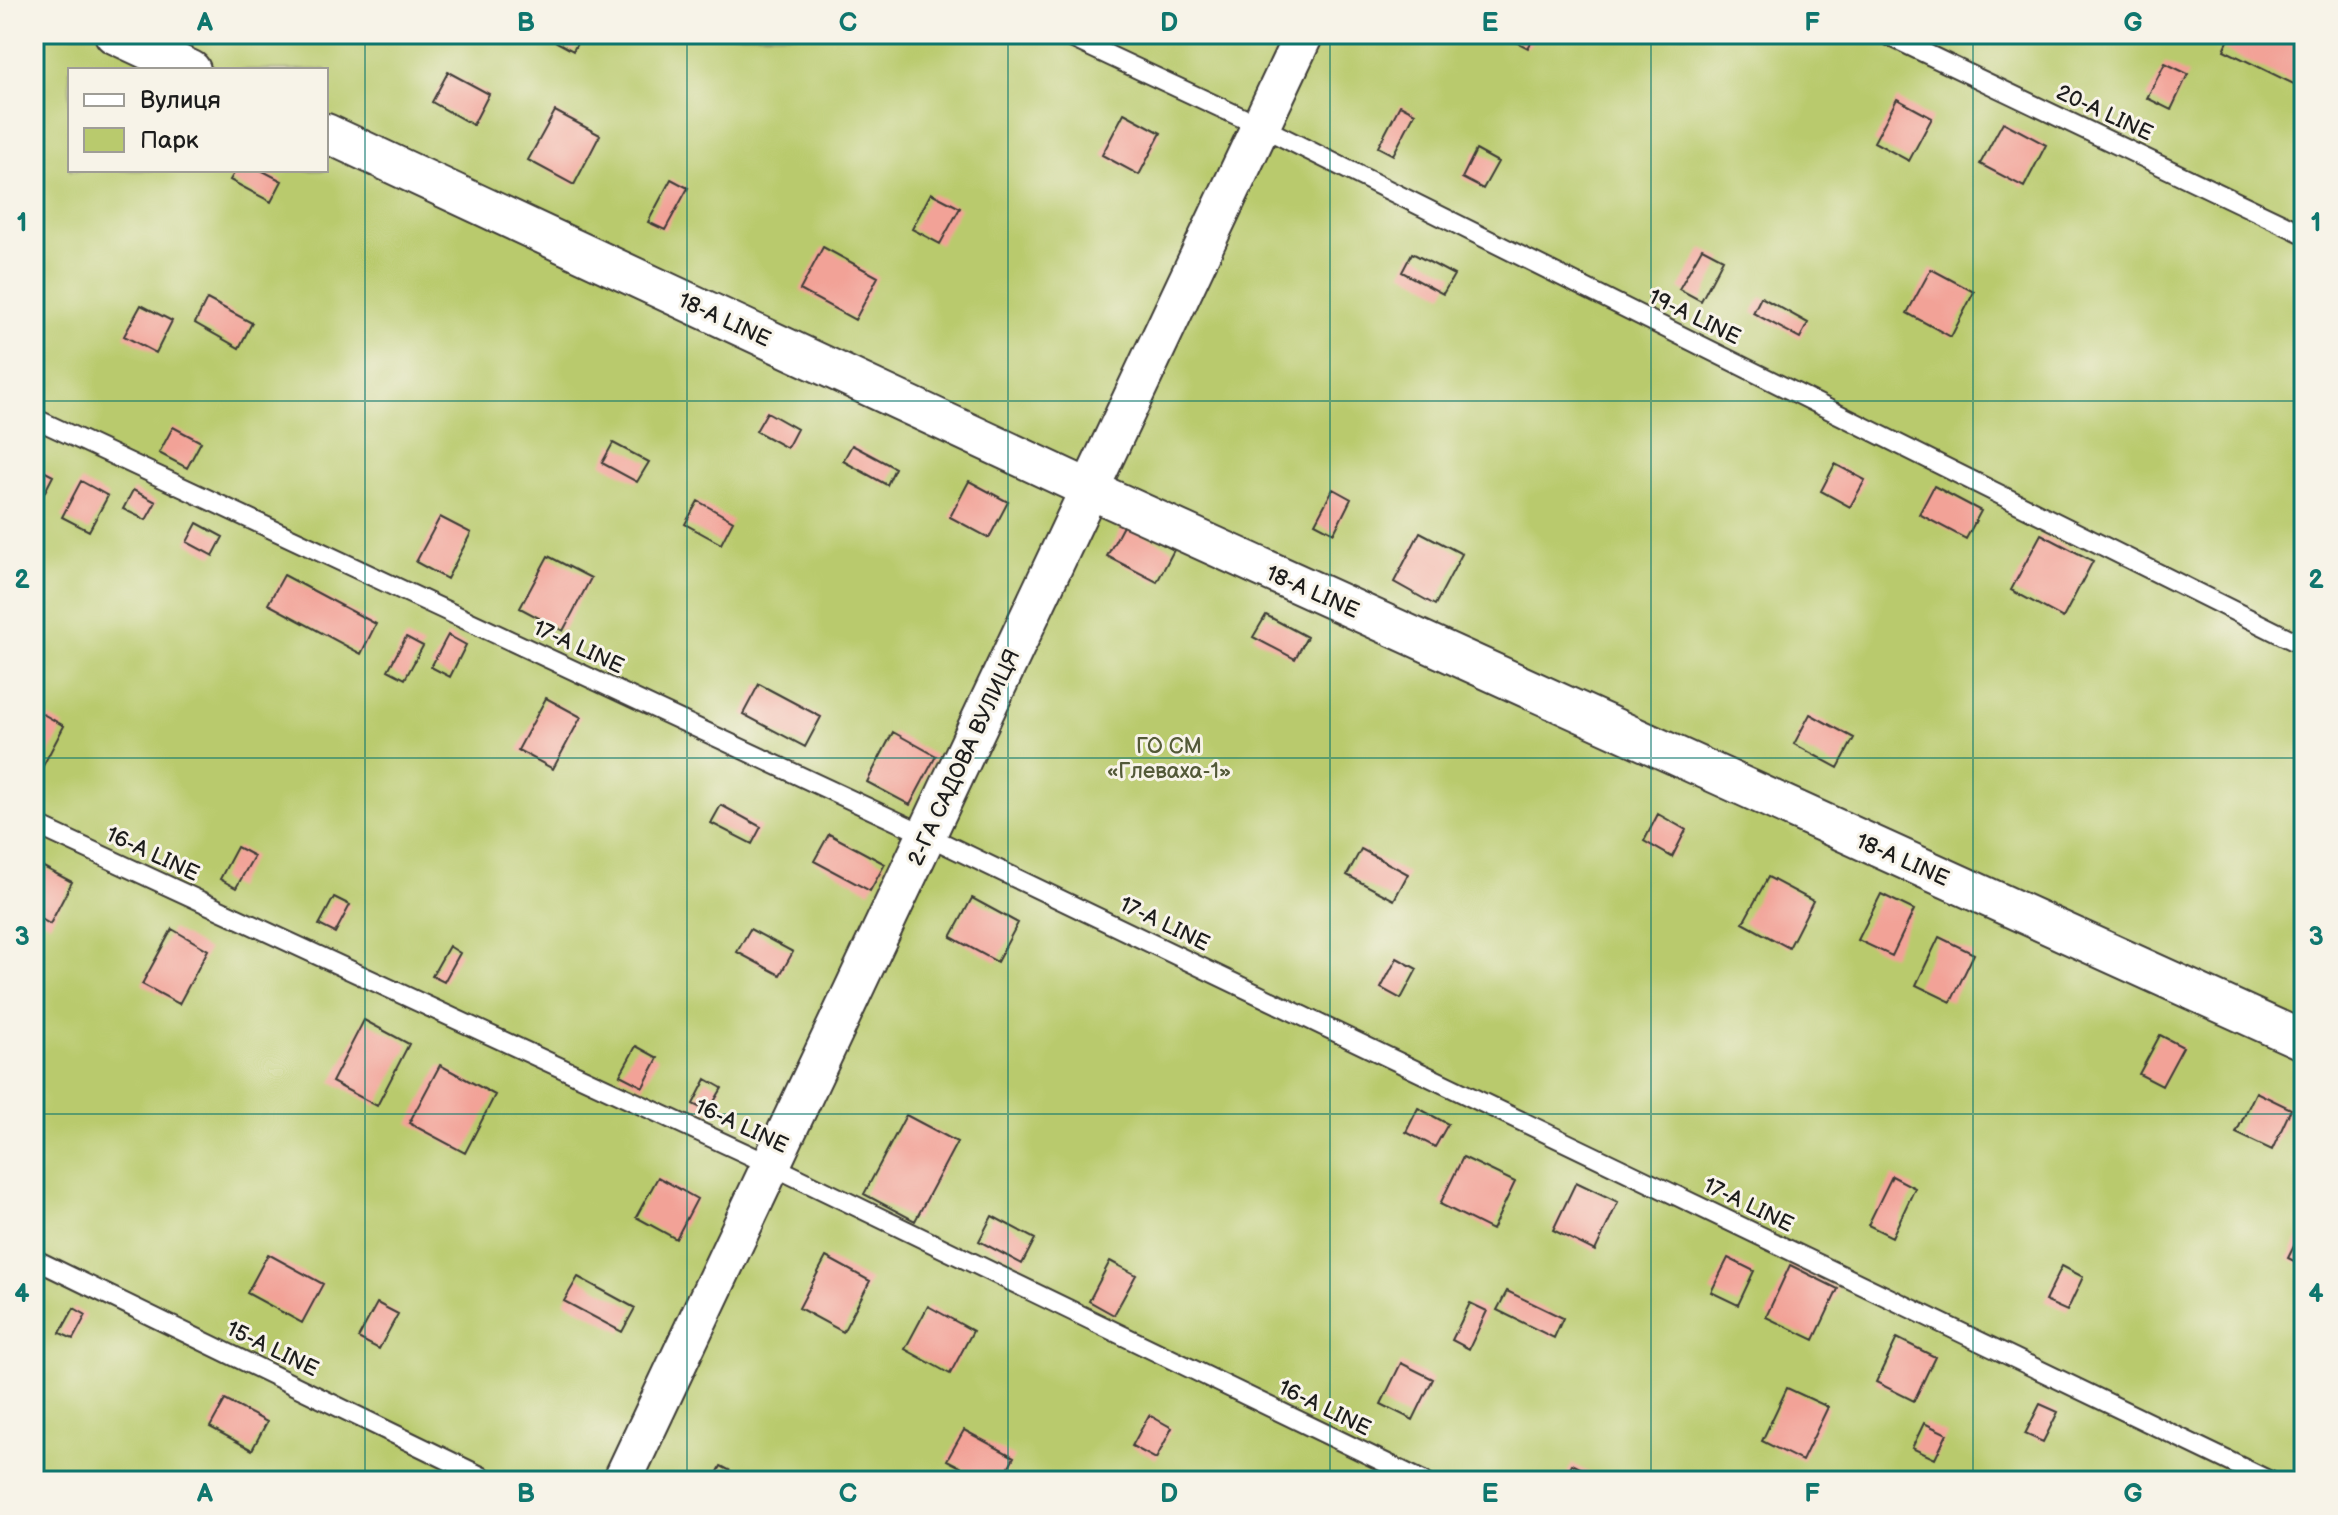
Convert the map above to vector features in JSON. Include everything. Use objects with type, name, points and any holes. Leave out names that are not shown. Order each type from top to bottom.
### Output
[{"type":"street","points":[[114,34],[187,68]]},
{"type":"street","name":"2-ГА САДОВА ВУЛИЦЯ","points":[[622,1481],[1304,34]]},
{"type":"street","name":"18-A LINE","points":[[328,134],[1089,489],[2304,1041]]},
{"type":"lane","name":"19-A LINE","points":[[1063,34],[1260,126],[2304,646]]},
{"type":"lane","name":"20-A LINE","points":[[1885,34],[2304,234]]},
{"type":"lane","name":"17-A LINE","points":[[34,418],[926,835],[2270,1481]]},
{"type":"lane","name":"16-A LINE","points":[[34,824],[771,1165],[1423,1481]]},
{"type":"lane","name":"15-A LINE","points":[[34,1259],[491,1481]]},
{"type":"green space","name":"ГО СМ «Глеваха-1»","points":[[34,34],[2304,34],[2304,1481],[34,1481]]},
{"type":"building","points":[[542,34],[578,34],[581,36],[573,51]]},
{"type":"building","points":[[1501,34],[1536,34],[1528,48]]},
{"type":"building","points":[[2231,34],[2304,34],[2304,89],[2224,50]]},
{"type":"building","points":[[2165,63],[2188,74],[2171,110],[2147,98]]},
{"type":"building","points":[[448,72],[489,94],[473,125],[432,102]]},
{"type":"building","points":[[1897,99],[1932,118],[1909,161],[1874,142]]},
{"type":"building","points":[[1400,105],[1415,113],[1393,155],[1378,147]]},
{"type":"building","points":[[555,111],[600,135],[574,185],[528,160]]},
{"type":"building","points":[[1124,113],[1161,133],[1139,175],[1102,155]]},
{"type":"building","points":[[2003,122],[2046,145],[2024,187],[1980,164]]},
{"type":"building","points":[[1476,150],[1498,162],[1483,189],[1462,178]]},
{"type":"building","points":[[235,172],[265,172],[282,181],[271,202],[230,180]]},
{"type":"building","points":[[671,179],[688,188],[665,230],[648,222]]},
{"type":"building","points":[[931,193],[960,208],[940,244],[912,229]]},
{"type":"building","points":[[823,247],[878,277],[855,320],[800,290]]},
{"type":"building","points":[[1702,248],[1723,259],[1701,301],[1679,289]]},
{"type":"building","points":[[1412,253],[1454,275],[1443,294],[1402,272]]},
{"type":"building","points":[[1931,269],[1974,292],[1951,337],[1907,313]]},
{"type":"building","points":[[1761,297],[1808,323],[1800,338],[1753,313]]},
{"type":"building","points":[[207,299],[252,323],[239,348],[195,323]]},
{"type":"building","points":[[141,305],[172,321],[156,353],[124,336]]},
{"type":"building","points":[[767,412],[797,429],[787,448],[756,431]]},
{"type":"building","points":[[173,427],[201,442],[187,468],[159,453]]},
{"type":"building","points":[[613,443],[649,462],[637,482],[602,463]]},
{"type":"building","points":[[852,445],[895,468],[887,485],[843,461]]},
{"type":"building","points":[[1835,464],[1865,480],[1850,507],[1821,491]]},
{"type":"building","points":[[34,466],[53,476],[34,513]]},
{"type":"building","points":[[81,481],[108,496],[89,531],[62,517]]},
{"type":"building","points":[[969,481],[1008,502],[989,538],[950,517]]},
{"type":"building","points":[[1934,486],[1981,511],[1966,539],[1919,514]]},
{"type":"building","points":[[1333,489],[1351,499],[1334,533],[1315,523]]},
{"type":"building","points":[[133,490],[156,502],[146,520],[123,509]]},
{"type":"building","points":[[698,501],[733,521],[721,544],[685,524]]},
{"type":"building","points":[[440,517],[471,533],[447,579],[416,562]]},
{"type":"building","points":[[197,523],[223,537],[213,556],[187,542]]},
{"type":"building","points":[[1124,524],[1174,550],[1157,582],[1107,556]]},
{"type":"building","points":[[1420,532],[1462,554],[1435,605],[1394,582]]},
{"type":"building","points":[[2041,534],[2093,561],[2063,618],[2011,590]]},
{"type":"building","points":[[548,556],[591,578],[563,631],[520,608]]},
{"type":"building","points":[[284,575],[376,624],[361,654],[268,604]]},
{"type":"building","points":[[1266,615],[1307,637],[1295,659],[1253,637]]},
{"type":"building","points":[[448,635],[466,645],[450,677],[431,667]]},
{"type":"building","points":[[406,637],[423,646],[405,679],[388,670]]},
{"type":"building","points":[[759,684],[821,717],[805,747],[743,714]]},
{"type":"building","points":[[546,698],[581,717],[553,769],[518,750]]},
{"type":"building","points":[[34,709],[64,726],[34,783]]},
{"type":"building","points":[[1810,714],[1854,738],[1838,768],[1794,744]]},
{"type":"building","points":[[893,732],[936,756],[910,805],[867,782]]},
{"type":"building","points":[[721,805],[761,827],[752,844],[711,823]]},
{"type":"building","points":[[1658,814],[1686,830],[1672,857],[1644,841]]},
{"type":"building","points":[[829,834],[885,864],[870,891],[814,861]]},
{"type":"building","points":[[237,847],[254,856],[236,888],[220,879]]},
{"type":"building","points":[[1361,849],[1408,874],[1394,900],[1347,875]]},
{"type":"building","points":[[34,862],[72,882],[50,924],[34,915]]},
{"type":"building","points":[[1768,877],[1813,901],[1789,948],[1743,923]]},
{"type":"building","points":[[1881,894],[1914,910],[1892,956],[1858,940]]},
{"type":"building","points":[[334,897],[350,905],[335,933],[319,925]]},
{"type":"building","points":[[972,898],[1018,923],[997,962],[951,937]]},
{"type":"building","points":[[172,929],[208,950],[179,1004],[142,984]]},
{"type":"building","points":[[750,929],[793,952],[780,975],[737,952]]},
{"type":"building","points":[[1939,937],[1974,954],[1951,1002],[1916,985]]},
{"type":"building","points":[[449,946],[460,953],[444,982],[432,976]]},
{"type":"building","points":[[1397,958],[1417,969],[1401,999],[1381,988]]},
{"type":"building","points":[[364,1020],[409,1044],[377,1106],[332,1082]]},
{"type":"building","points":[[2160,1035],[2183,1047],[2162,1086],[2139,1074]]},
{"type":"building","points":[[636,1046],[658,1058],[643,1087],[620,1075]]},
{"type":"building","points":[[440,1065],[495,1095],[465,1153],[409,1123]]},
{"type":"building","points":[[706,1079],[722,1088],[708,1112],[693,1104]]},
{"type":"building","points":[[2256,1092],[2291,1109],[2272,1150],[2236,1133]]},
{"type":"building","points":[[1418,1108],[1448,1124],[1435,1147],[1406,1132]]},
{"type":"building","points":[[906,1115],[957,1142],[915,1221],[864,1194]]},
{"type":"building","points":[[1463,1157],[1515,1182],[1492,1230],[1440,1204]]},
{"type":"building","points":[[1892,1176],[1915,1188],[1892,1237],[1868,1225]]},
{"type":"building","points":[[658,1177],[697,1199],[676,1239],[636,1217]]},
{"type":"building","points":[[1576,1182],[1618,1202],[1595,1251],[1553,1230]]},
{"type":"building","points":[[992,1216],[1035,1239],[1022,1264],[979,1241]]},
{"type":"building","points":[[2304,1226],[2304,1266],[2288,1258]]},
{"type":"building","points":[[268,1254],[323,1284],[302,1323],[247,1293]]},
{"type":"building","points":[[826,1257],[870,1281],[843,1332],[799,1308]]},
{"type":"building","points":[[1728,1258],[1754,1271],[1738,1305],[1711,1292]]},
{"type":"building","points":[[1110,1261],[1136,1275],[1114,1315],[1089,1301]]},
{"type":"building","points":[[1790,1265],[1838,1289],[1814,1340],[1766,1317]]},
{"type":"building","points":[[2062,1266],[2083,1277],[2067,1311],[2045,1301]]},
{"type":"building","points":[[578,1277],[635,1308],[622,1332],[564,1301]]},
{"type":"building","points":[[1507,1291],[1563,1318],[1554,1338],[1497,1310]]},
{"type":"building","points":[[377,1303],[398,1314],[379,1349],[358,1338]]},
{"type":"building","points":[[1470,1303],[1487,1311],[1469,1349],[1452,1340]]},
{"type":"building","points":[[928,1306],[973,1331],[950,1374],[905,1349]]},
{"type":"building","points":[[74,1308],[86,1315],[73,1339],[60,1333]]},
{"type":"building","points":[[1897,1338],[1935,1357],[1914,1401],[1876,1382]]},
{"type":"building","points":[[1401,1363],[1433,1379],[1413,1420],[1381,1404]]},
{"type":"building","points":[[1787,1388],[1828,1407],[1802,1461],[1762,1441]]},
{"type":"building","points":[[225,1400],[267,1422],[252,1450],[210,1427]]},
{"type":"building","points":[[2040,1404],[2058,1412],[2043,1442],[2025,1434]]},
{"type":"building","points":[[1149,1415],[1172,1428],[1156,1459],[1132,1446]]},
{"type":"building","points":[[1924,1423],[1947,1434],[1935,1459],[1912,1448]]},
{"type":"building","points":[[964,1430],[1014,1457],[1001,1481],[987,1481],[947,1460]]},
{"type":"building","points":[[1572,1464],[1600,1478],[1598,1481],[1563,1481]]},
{"type":"building","points":[[721,1466],[750,1481],[713,1481]]}]
